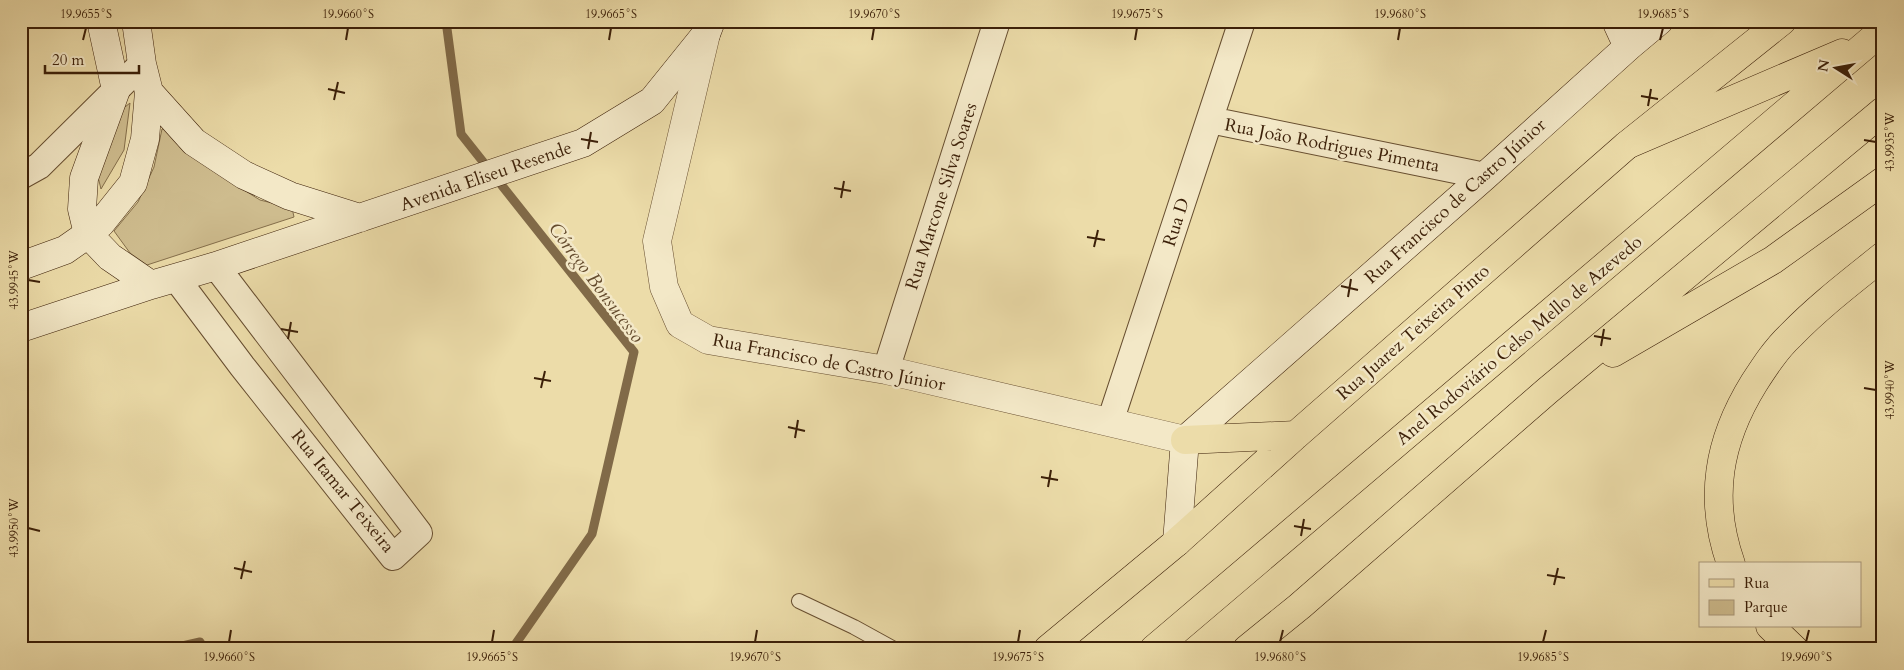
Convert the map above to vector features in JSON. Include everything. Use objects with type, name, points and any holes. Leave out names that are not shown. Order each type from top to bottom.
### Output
[{"type":"main road","points":[[88,234],[82,209],[84,178],[116,90],[101,21]]},
{"type":"main road","points":[[21,266],[65,250],[88,234],[101,223],[133,183],[145,139],[149,92],[142,64],[136,21]]},
{"type":"main road","points":[[1616,21],[1628,47]]},
{"type":"main road","name":"Rua Francisco de Castro Júnior","points":[[708,28],[657,241],[664,288],[680,324],[708,340],[886,370],[1185,440],[1659,21]]},
{"type":"main road","name":"Rua Juarez Teixeira Pinto","points":[[1048,649],[1177,542],[1296,435],[1627,145],[1782,21]]},
{"type":"main road","name":"Avenida Eliseu Resende","points":[[21,328],[441,192],[583,143],[652,101],[708,28]]},
{"type":"main road","points":[[1627,145],[1876,35]]},
{"type":"main road","name":"Anel Rodoviário Celso Mello de Azevedo","points":[[1154,649],[1876,35]]},
{"type":"main road","points":[[149,92],[194,142],[244,175],[290,196],[360,218]]},
{"type":"main road","points":[[1247,649],[1300,606],[1547,391],[1883,111]]},
{"type":"main road","points":[[1547,391],[1773,260],[1883,181]]},
{"type":"main road","name":"Rua Itamar Teixeira","points":[[88,234],[110,257],[164,281]]},
{"type":"main road","points":[[1730,562],[1720,526],[1718,482],[1725,444],[1731,425],[1763,368],[1791,334],[1883,256]]},
{"type":"main road","points":[[1177,542],[1185,440],[1296,435]]},
{"type":"main road","points":[[1772,628],[1794,649]]},
{"type":"street","name":"Rua Marcone Silva Soares","points":[[886,370],[996,21]]},
{"type":"street","name":"Rua D","points":[[1110,422],[1242,21]]},
{"type":"street","points":[[21,176],[39,166],[142,64]]},
{"type":"street","name":"Rua João Rodrigues Pimenta","points":[[1210,120],[1485,176]]},
{"type":"street","name":"Rua Itamar Teixeira","points":[[164,281],[242,366],[393,558],[419,533],[216,266]]},
{"type":"lane","points":[[799,601],[854,627],[894,649]]},
{"type":"green space","points":[[130,103],[124,150],[101,189],[96,169],[116,114]]},
{"type":"green space","points":[[162,129],[169,129],[223,177],[260,200],[292,208],[294,217],[147,265],[130,253],[114,231],[138,202],[154,167]]},
{"type":"waterway","name":"Córrego Bonsucesso","points":[[446,21],[461,134],[634,352],[592,534],[512,649]]},
{"type":"waterway","name":"Córrego Bonsucesso","points":[[169,649],[200,642],[204,649]]}]
